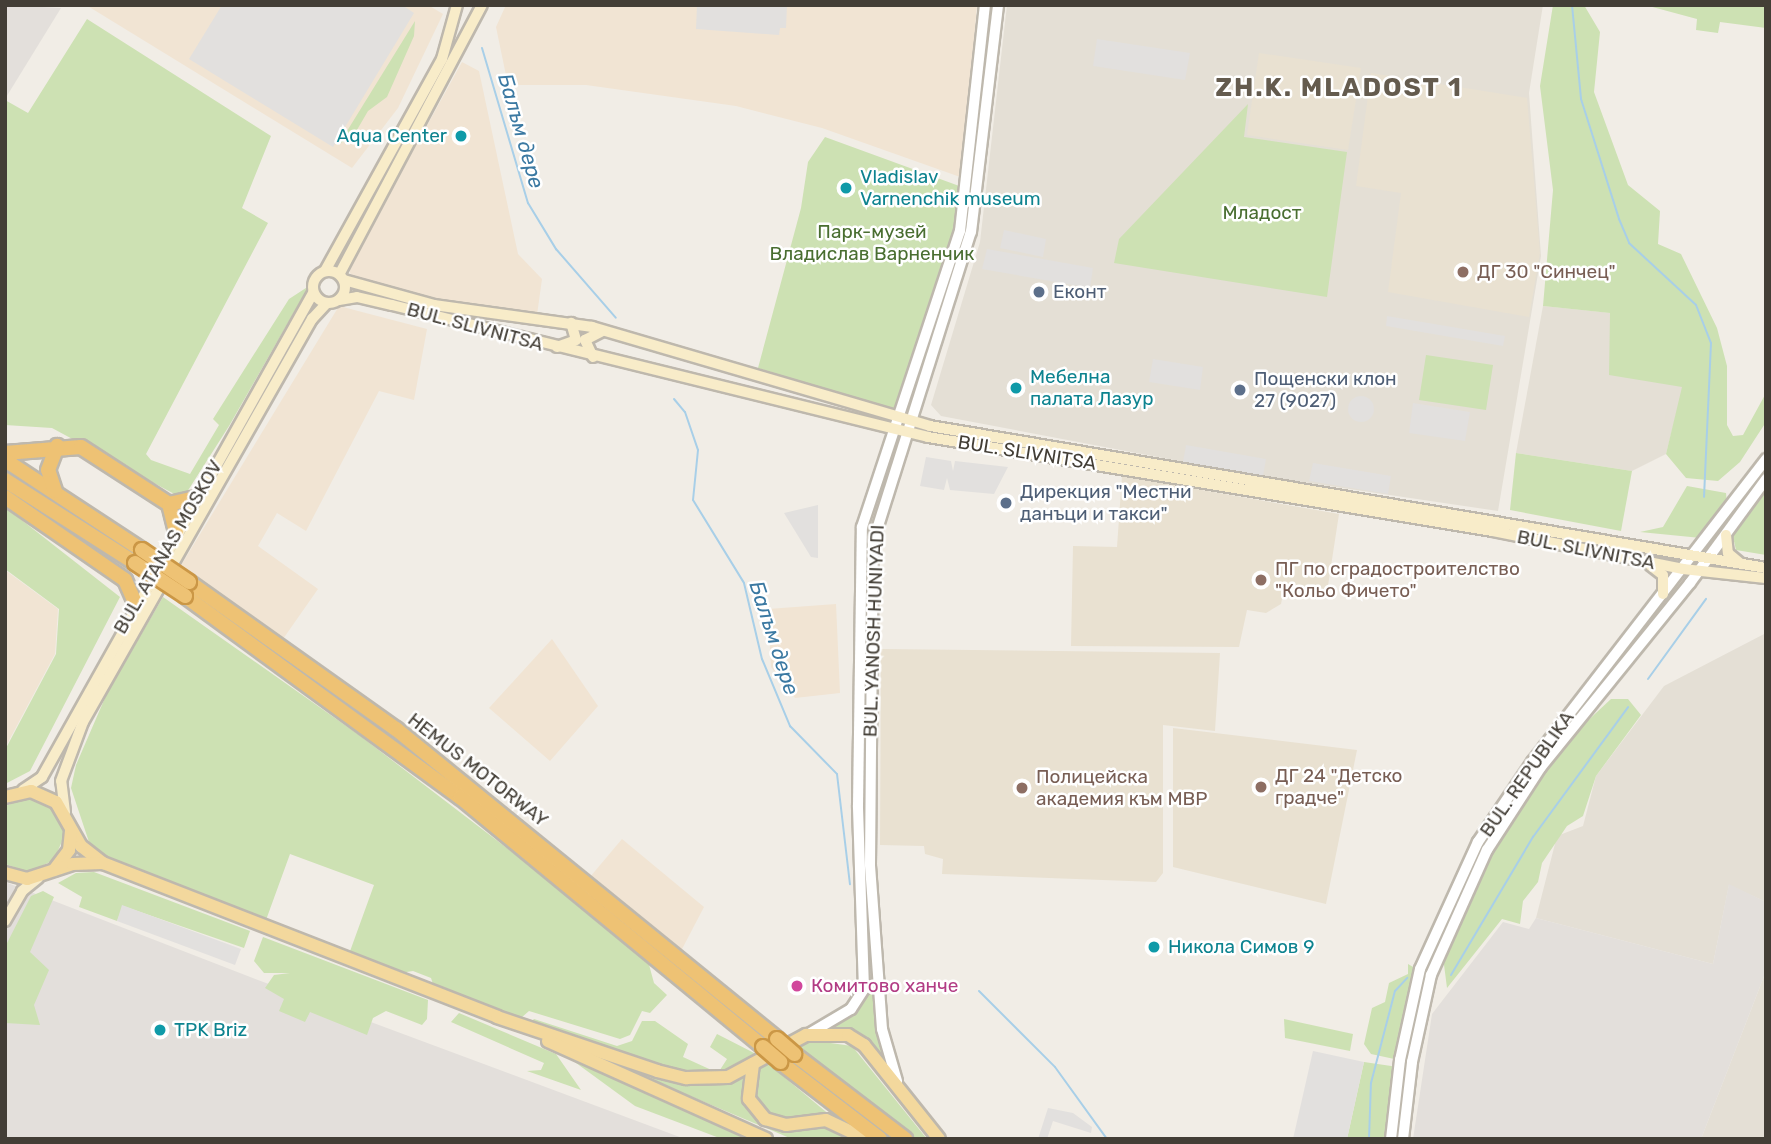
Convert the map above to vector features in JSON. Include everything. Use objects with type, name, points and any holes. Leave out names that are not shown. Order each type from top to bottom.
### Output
[{"type":"highway","points":[[55,491],[48,470],[57,446]]},
{"type":"highway","points":[[5,453],[57,446],[81,447],[169,504],[176,532]]},
{"type":"highway","name":"HEMUS MOTORWAY","points":[[5,460],[55,491],[138,556],[396,730],[794,1054],[905,1139]]},
{"type":"highway","name":"HEMUS MOTORWAY","points":[[5,480],[138,556]]},
{"type":"highway","points":[[5,496],[125,579],[135,602]]},
{"type":"highway","points":[[169,504],[196,498]]},
{"type":"highway","name":"HEMUS MOTORWAY","points":[[187,589],[460,797],[780,1062],[880,1139]]},
{"type":"main road","points":[[325,271],[442,59],[457,5]]},
{"type":"main road","points":[[339,300],[342,277],[482,5]]},
{"type":"main road","name":"BUL. SLIVNITSA","points":[[325,271],[434,305],[571,323],[611,332],[899,418],[910,427],[1683,569],[1766,578]]},
{"type":"main road","name":"BUL. ATANAS MOSKOV","points":[[9,796],[42,777],[135,602],[325,271]]},
{"type":"main road","points":[[313,293],[326,304]]},
{"type":"main road","name":"BUL. SLIVNITSA","points":[[326,304],[339,300],[380,302],[551,348],[895,430],[910,427],[1766,568]]},
{"type":"main road","name":"BUL. ATANAS MOSKOV","points":[[65,812],[61,781],[83,722],[312,319],[326,304]]},
{"type":"main road","points":[[551,348],[573,344],[577,333],[571,323]]},
{"type":"main road","points":[[594,358],[584,340],[591,334],[611,332]]},
{"type":"main road","points":[[1726,534],[1728,553],[1743,565]]},
{"type":"main road","points":[[1638,559],[1663,575],[1663,594]]},
{"type":"main road","points":[[9,796],[44,794],[65,812],[82,846],[103,863],[497,1017],[766,1139]]},
{"type":"main road","points":[[54,870],[69,850],[71,825]]},
{"type":"main road","points":[[5,921],[22,891],[37,878],[54,870],[103,863]]},
{"type":"main road","points":[[5,873],[37,878]]},
{"type":"main road","points":[[497,1017],[686,1079],[728,1077],[806,1035],[831,1032],[856,1038],[939,1139]]},
{"type":"main road","points":[[754,1064],[749,1099],[765,1119],[786,1125],[826,1120],[866,1139]]},
{"type":"street","name":"BUL. YANOSH HUNIYADI","points":[[806,1035],[851,1009],[866,976],[858,805],[862,527],[960,231],[985,5]]},
{"type":"street","name":"BUL. YANOSH HUNIYADI","points":[[906,1100],[881,1029],[870,864],[875,525],[910,427],[971,232],[999,5]]},
{"type":"street","name":"BUL. REPUBLIKA","points":[[1391,1139],[1400,1060],[1420,968],[1463,871],[1518,782],[1766,459]]},
{"type":"street","name":"BUL. REPUBLIKA","points":[[1403,1139],[1412,1062],[1431,975],[1488,850],[1541,767],[1699,571],[1766,479]]},
{"type":"shaded area","points":[[5,5],[61,8],[5,99]]},
{"type":"shaded area","points":[[86,5],[428,5],[443,14],[398,108],[352,168]]},
{"type":"shaded area","points":[[222,5],[402,5],[414,13],[333,147],[189,59]]},
{"type":"shaded area","points":[[506,5],[977,5],[963,178],[822,128],[736,106],[586,85],[508,85],[496,27]]},
{"type":"shaded area","points":[[697,5],[787,5],[786,28],[780,28],[779,35],[696,29]]},
{"type":"shaded area","points":[[1007,5],[1543,5],[1529,93],[1541,256],[1498,511],[1242,473],[941,416],[931,405],[980,242]]},
{"type":"shaded area","points":[[1097,39],[1190,53],[1185,80],[1093,66]]},
{"type":"shaded area","points":[[1259,53],[1361,68],[1348,150],[1247,135]]},
{"type":"shaded area","points":[[462,62],[479,71],[518,254],[542,279],[537,315],[421,298],[358,282],[350,273],[350,265]]},
{"type":"shaded area","points":[[1371,73],[1527,98],[1540,253],[1529,317],[1388,292],[1401,193],[1356,186]]},
{"type":"shaded area","points":[[1004,230],[1046,239],[1043,257],[1000,248]]},
{"type":"shaded area","points":[[987,249],[1093,268],[1090,288],[982,269]]},
{"type":"shaded area","points":[[339,306],[427,329],[414,400],[379,391],[306,531],[277,513],[258,546],[318,589],[283,639],[180,567]]},
{"type":"shaded area","points":[[1543,306],[1611,313],[1683,387],[1666,454],[1632,471],[1516,453]]},
{"type":"shaded area","points":[[1387,316],[1505,336],[1503,346],[1386,326]]},
{"type":"shaded area","points":[[1153,359],[1203,367],[1200,390],[1149,382]]},
{"type":"shaded area","points":[[1361,396],[1370,400],[1374,409],[1370,418],[1361,422],[1352,418],[1348,409],[1352,400]]},
{"type":"shaded area","points":[[1413,403],[1470,412],[1465,441],[1409,433]]},
{"type":"shaded area","points":[[1186,445],[1266,459],[1263,476],[1183,462]]},
{"type":"shaded area","points":[[926,457],[951,461],[953,471],[955,461],[1008,467],[994,494],[950,490],[947,478],[944,490],[920,486]]},
{"type":"shaded area","points":[[1313,463],[1391,476],[1388,494],[1309,481]]},
{"type":"shaded area","points":[[1122,476],[1339,514],[1327,592],[1285,584],[1281,604],[1266,613],[1247,610],[1239,647],[1071,646],[1073,546],[1117,547]]},
{"type":"shaded area","points":[[818,505],[818,558],[811,557],[784,513]]},
{"type":"shaded area","points":[[5,570],[58,609],[55,654],[5,748]]},
{"type":"shaded area","points":[[836,604],[840,693],[795,698],[771,667],[768,609]]},
{"type":"shaded area","points":[[1766,633],[1766,902],[1729,885],[1713,964],[1536,918],[1557,836],[1583,826],[1596,776],[1664,686]]},
{"type":"shaded area","points":[[552,639],[598,706],[550,761],[489,708]]},
{"type":"shaded area","name":"Полицейска академия към МВР","points":[[881,649],[1220,653],[1215,731],[1163,725],[1163,873],[1156,882],[942,874],[943,859],[925,854],[924,846],[880,845]]},
{"type":"shaded area","name":"ДГ 24 \"Детско градче\"","points":[[1173,728],[1357,750],[1326,904],[1173,867]]},
{"type":"shaded area","points":[[622,839],[704,907],[681,951],[590,877]]},
{"type":"shaded area","points":[[5,882],[258,980],[685,1139],[5,1139]]},
{"type":"shaded area","points":[[1729,884],[1766,902],[1766,971],[1701,1139],[1413,1139],[1432,1014],[1503,922],[1529,929],[1536,918],[1713,964]]},
{"type":"shaded area","points":[[122,905],[241,949],[235,965],[117,921]]},
{"type":"shaded area","points":[[1766,971],[1766,1139],[1701,1139]]},
{"type":"shaded area","points":[[1313,1051],[1364,1062],[1347,1139],[1293,1139]]},
{"type":"shaded area","points":[[1048,1108],[1073,1113],[1092,1127],[1091,1133],[1053,1121],[1047,1139],[1038,1139]]},
{"type":"green space","points":[[1553,5],[1584,5],[1600,32],[1594,92],[1628,185],[1660,211],[1658,244],[1681,254],[1717,328],[1727,366],[1727,425],[1733,436],[1743,435],[1766,393],[1766,422],[1740,462],[1718,481],[1686,478],[1666,454],[1682,387],[1609,375],[1610,313],[1543,306],[1553,190],[1540,86]]},
{"type":"green space","points":[[1645,5],[1766,5],[1766,28],[1720,22],[1718,33],[1696,30],[1697,19]]},
{"type":"green space","points":[[87,19],[271,136],[242,208],[268,223],[146,454],[151,460],[190,474],[219,425],[213,419],[289,299],[309,286],[229,426],[187,492],[178,496],[52,428],[5,425],[5,100],[28,113]]},
{"type":"green space","points":[[415,21],[414,36],[387,97],[368,111],[354,135],[339,144]]},
{"type":"green space","name":"Младост","points":[[1248,104],[1244,137],[1347,152],[1327,297],[1114,263],[1119,239]]},
{"type":"green space","name":"Парк-музей Владислав Варненчик","points":[[825,137],[962,187],[949,256],[894,411],[758,368],[801,208],[808,162]]},
{"type":"green space","points":[[1426,355],[1493,365],[1486,410],[1419,400]]},
{"type":"green space","points":[[1516,453],[1632,471],[1621,531],[1510,510]]},
{"type":"green space","points":[[1766,459],[1766,555],[1736,550],[1732,533],[1738,518],[1730,509]]},
{"type":"green space","points":[[1687,486],[1726,493],[1727,504],[1701,538],[1640,532],[1663,527]]},
{"type":"green space","points":[[5,507],[120,597],[30,771],[5,784],[5,750],[56,654],[59,609],[5,569]]},
{"type":"green space","points":[[1670,585],[1684,590],[1513,806],[1435,964],[1423,961],[1505,800]]},
{"type":"green space","points":[[163,597],[359,735],[516,855],[648,961],[654,983],[667,995],[650,1013],[642,1011],[630,1035],[620,1039],[529,1011],[521,1018],[434,987],[431,978],[413,971],[400,973],[349,954],[374,885],[290,854],[266,920],[92,851],[71,788],[76,765],[108,691]]},
{"type":"green space","points":[[1611,699],[1628,699],[1641,715],[1596,776],[1583,816],[1567,826],[1542,863],[1538,882],[1523,901],[1520,924],[1502,919],[1447,988],[1443,957],[1493,851],[1567,740]]},
{"type":"green space","points":[[27,798],[53,808],[65,834],[54,860],[29,872],[5,864],[5,806]]},
{"type":"green space","points":[[94,872],[250,931],[244,948],[123,906],[117,921],[79,907],[82,897],[58,883],[76,873]]},
{"type":"green space","points":[[43,891],[54,897],[30,952],[49,970],[34,1005],[40,1025],[5,1023],[5,947],[31,896]]},
{"type":"green space","points":[[263,937],[428,1000],[427,1019],[422,1025],[386,1011],[373,1018],[367,1035],[310,1012],[305,1022],[279,1011],[284,999],[265,988],[274,975],[290,973],[264,973],[254,961]]},
{"type":"green space","points":[[1408,964],[1420,971],[1417,987],[1428,989],[1404,1139],[1347,1139],[1364,1062],[1398,1067],[1399,1060],[1371,1054],[1364,1044],[1372,1008],[1385,1002],[1389,983],[1408,974]]},
{"type":"green space","points":[[874,973],[878,1036],[890,1075],[850,1030],[828,1026],[856,1009]]},
{"type":"green space","points":[[459,1013],[556,1054],[581,1090],[527,1071],[541,1070],[544,1063],[451,1022]]},
{"type":"green space","points":[[534,1019],[617,1046],[632,1041],[642,1021],[655,1021],[688,1044],[683,1057],[718,1073],[727,1059],[710,1047],[717,1034],[760,1056],[710,1077],[657,1067],[531,1022]]},
{"type":"green space","points":[[1284,1019],[1353,1034],[1350,1051],[1285,1038]]},
{"type":"green space","points":[[809,1040],[852,1046],[927,1139],[917,1139],[884,1118],[798,1045]]},
{"type":"green space","points":[[560,1041],[651,1072],[743,1072],[747,1101],[763,1122],[821,1123],[860,1139],[792,1139]]},
{"type":"green space","points":[[572,1060],[751,1139],[722,1139],[635,1106]]},
{"type":"green space","points":[[766,1062],[831,1116],[773,1119],[754,1092],[754,1069]]},
{"type":"waterway","points":[[1572,5],[1581,99],[1619,219],[1629,243],[1696,305],[1711,343],[1704,497]]},
{"type":"waterway","name":"Балъм дере","points":[[482,48],[528,203],[556,249],[616,318]]},
{"type":"waterway","name":"Балъм дере","points":[[674,399],[685,412],[698,450],[693,500],[744,583],[762,659],[790,726],[837,774],[850,884]]},
{"type":"waterway","points":[[1648,679],[1706,599]]},
{"type":"waterway","points":[[1451,975],[1533,837],[1628,707]]},
{"type":"waterway","points":[[1369,1139],[1371,1083],[1395,991],[1407,978]]},
{"type":"waterway","name":"Балъм дере","points":[[979,991],[1055,1067],[1107,1139]]},
{"type":"place","name":"Aqua Center","points":[[461,136]]},
{"type":"place","name":"Vladislav Varnenchik museum","points":[[846,188]]},
{"type":"place","name":"ДГ 30 \"Синчец\"","points":[[1463,272]]},
{"type":"place","name":"Еконт","points":[[1039,292]]},
{"type":"place","name":"Мебелна палата Лазур","points":[[1016,388]]},
{"type":"place","name":"Пощенски клон 27 (9027)","points":[[1240,390]]},
{"type":"place","name":"Дирекция \"Местни данъци и такси\"","points":[[1006,503]]},
{"type":"place","name":"ПГ по сградостроителство \"Кольо Фичето\"","points":[[1261,580]]},
{"type":"place","name":"ДГ 24 \"Детско градче\"","points":[[1261,787]]},
{"type":"place","name":"Полицейска академия към МВР","points":[[1022,788]]},
{"type":"place","name":"Никола Симов 9","points":[[1154,947]]},
{"type":"place","name":"Комитово ханче","points":[[797,986]]},
{"type":"place","name":"TPK Briz","points":[[160,1030]]},
{"type":"district","name":"ZH.K. MLADOST 1","points":[[1339,88]]}]
